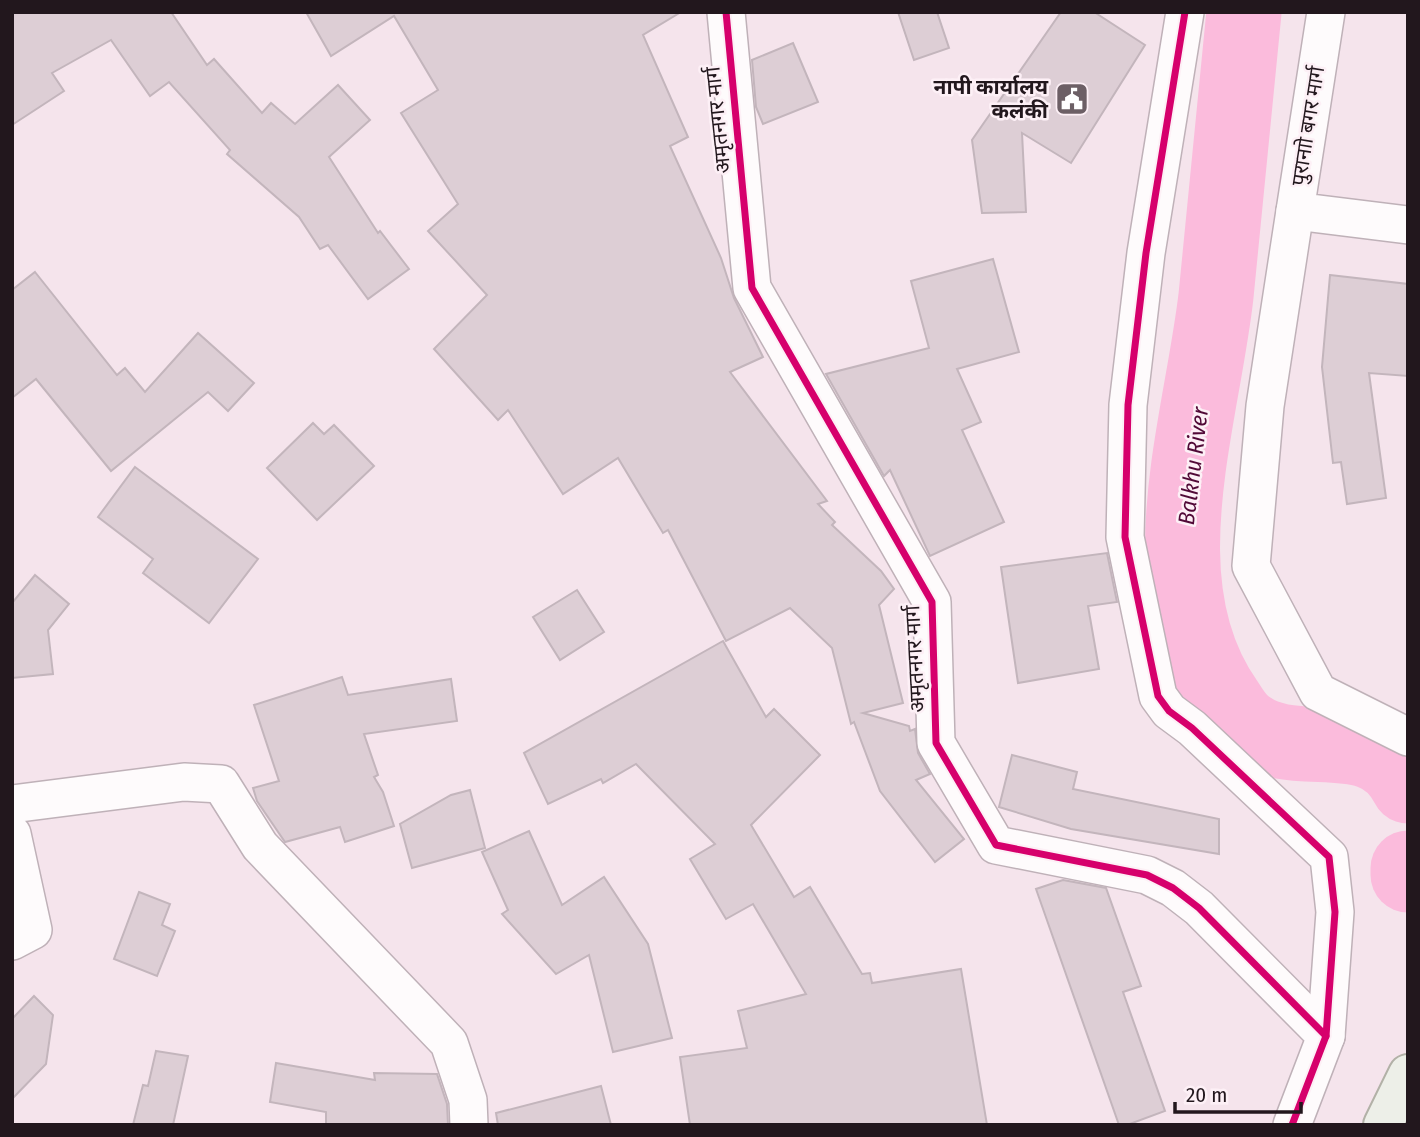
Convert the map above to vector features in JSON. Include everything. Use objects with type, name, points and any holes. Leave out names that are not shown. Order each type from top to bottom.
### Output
[{"type":"main road","points":[[1383,1125],[1408,1073]]},
{"type":"street","name":"अमृतनगर मार्ग","points":[[726,12],[752,288],[932,601],[936,743],[996,845],[1147,875],[1173,888],[1199,908],[1326,1036]]},
{"type":"street","points":[[1185,12],[1146,253],[1128,405],[1125,537],[1158,696],[1169,711],[1192,728],[1329,857],[1335,912],[1326,1036],[1292,1125]]},
{"type":"street","name":"पुरानाो बगर मार्ग","points":[[1326,12],[1295,211],[1408,225]]},
{"type":"street","points":[[1295,211],[1262,428],[1251,566],[1318,692],[1408,737]]},
{"type":"street","points":[[12,803],[184,782],[221,784],[260,846],[449,1043],[468,1100],[469,1125]]},
{"type":"street","points":[[12,834],[33,930],[12,940]]},
{"type":"building","points":[[12,12],[171,12],[207,65],[214,59],[262,113],[271,103],[295,124],[338,85],[370,120],[329,157],[378,233],[380,231],[409,269],[368,299],[328,245],[320,249],[299,217],[227,154],[230,150],[169,82],[150,96],[111,40],[52,73],[64,91],[12,125]]},
{"type":"building","points":[[306,12],[681,12],[643,35],[688,137],[670,146],[721,258],[734,298],[763,357],[730,372],[827,501],[818,504],[835,522],[832,525],[881,571],[894,589],[879,605],[903,703],[863,713],[909,726],[910,731],[915,729],[918,753],[930,774],[916,780],[964,839],[935,862],[880,791],[854,722],[851,724],[832,648],[790,608],[726,641],[668,530],[663,533],[618,458],[563,494],[508,410],[498,420],[434,349],[487,295],[428,231],[458,204],[401,113],[438,90],[394,16],[331,56]]},
{"type":"building","points":[[898,12],[937,12],[949,48],[914,60]]},
{"type":"building","points":[[1061,12],[1094,12],[1145,45],[1071,163],[1022,133],[1026,212],[982,213],[972,140]]},
{"type":"building","points":[[793,43],[818,102],[763,124],[756,107],[752,60]]},
{"type":"building","points":[[993,259],[1019,352],[957,369],[981,422],[962,430],[1004,522],[930,556],[890,470],[884,476],[826,374],[929,348],[911,281]]},
{"type":"building","points":[[35,272],[117,375],[125,368],[145,392],[198,333],[254,383],[228,411],[208,392],[111,471],[36,379],[12,398],[12,290]]},
{"type":"building","points":[[1330,275],[1408,284],[1408,376],[1369,373],[1386,498],[1347,504],[1341,462],[1333,463],[1322,367]]},
{"type":"building","points":[[313,423],[324,434],[334,425],[374,466],[317,520],[267,468]]},
{"type":"building","points":[[135,467],[258,559],[209,623],[143,573],[153,559],[98,517]]},
{"type":"building","points":[[1107,553],[1117,602],[1088,606],[1099,669],[1018,683],[1001,567]]},
{"type":"building","points":[[35,575],[69,604],[48,630],[53,674],[12,678],[12,603]]},
{"type":"building","points":[[577,590],[604,632],[560,660],[533,617]]},
{"type":"building","points":[[723,641],[766,717],[774,709],[820,755],[751,825],[794,897],[810,887],[862,974],[870,973],[872,983],[961,969],[987,1125],[690,1125],[680,1057],[747,1048],[738,1011],[806,994],[753,904],[726,919],[690,859],[715,844],[636,764],[603,783],[601,779],[548,804],[524,753]]},
{"type":"building","points":[[342,677],[348,695],[451,679],[457,721],[364,734],[378,775],[374,777],[383,792],[394,826],[345,842],[340,827],[285,842],[257,801],[253,788],[279,781],[254,705]]},
{"type":"building","points":[[1012,755],[1077,772],[1073,789],[1219,819],[1219,854],[1071,829],[999,807]]},
{"type":"building","points":[[470,790],[485,848],[412,868],[400,824],[451,795]]},
{"type":"building","points":[[529,831],[562,905],[604,877],[648,944],[672,1038],[613,1052],[589,955],[556,974],[502,914],[508,910],[482,852]]},
{"type":"building","points":[[1063,880],[1106,888],[1141,986],[1123,992],[1165,1111],[1127,1125],[1119,1125],[1036,889]]},
{"type":"building","points":[[139,892],[170,904],[162,925],[175,931],[157,976],[114,959]]},
{"type":"building","points":[[34,996],[53,1015],[46,1064],[12,1099],[12,1019]]},
{"type":"building","points":[[156,1051],[188,1056],[173,1125],[133,1125],[143,1085],[148,1086]]},
{"type":"building","points":[[276,1063],[375,1080],[374,1073],[437,1074],[447,1104],[448,1125],[326,1125],[326,1112],[270,1102]]},
{"type":"building","points":[[601,1086],[611,1125],[498,1125],[496,1113]]},
{"type":"waterway","name":"Balkhu River","points":[[1244,12],[1216,296],[1184,504],[1183,557],[1188,608],[1202,657],[1227,703],[1244,725],[1267,737],[1288,742],[1333,745],[1376,754],[1394,766],[1408,786]]},
{"type":"waterway","name":"Balkhu River","points":[[1408,868],[1408,875]]},
{"type":"cycle path","points":[[726,12],[752,288],[932,602],[936,743],[996,845],[1147,875],[1173,888],[1199,908],[1326,1036],[1292,1125]]},
{"type":"cycle path","points":[[1185,12],[1146,253],[1128,405],[1125,537],[1158,696],[1169,711],[1192,728],[1329,857],[1335,912],[1326,1036]]},
{"type":"place","name":"नापी कार्यालय कलंकी","points":[[1072,99]]}]
